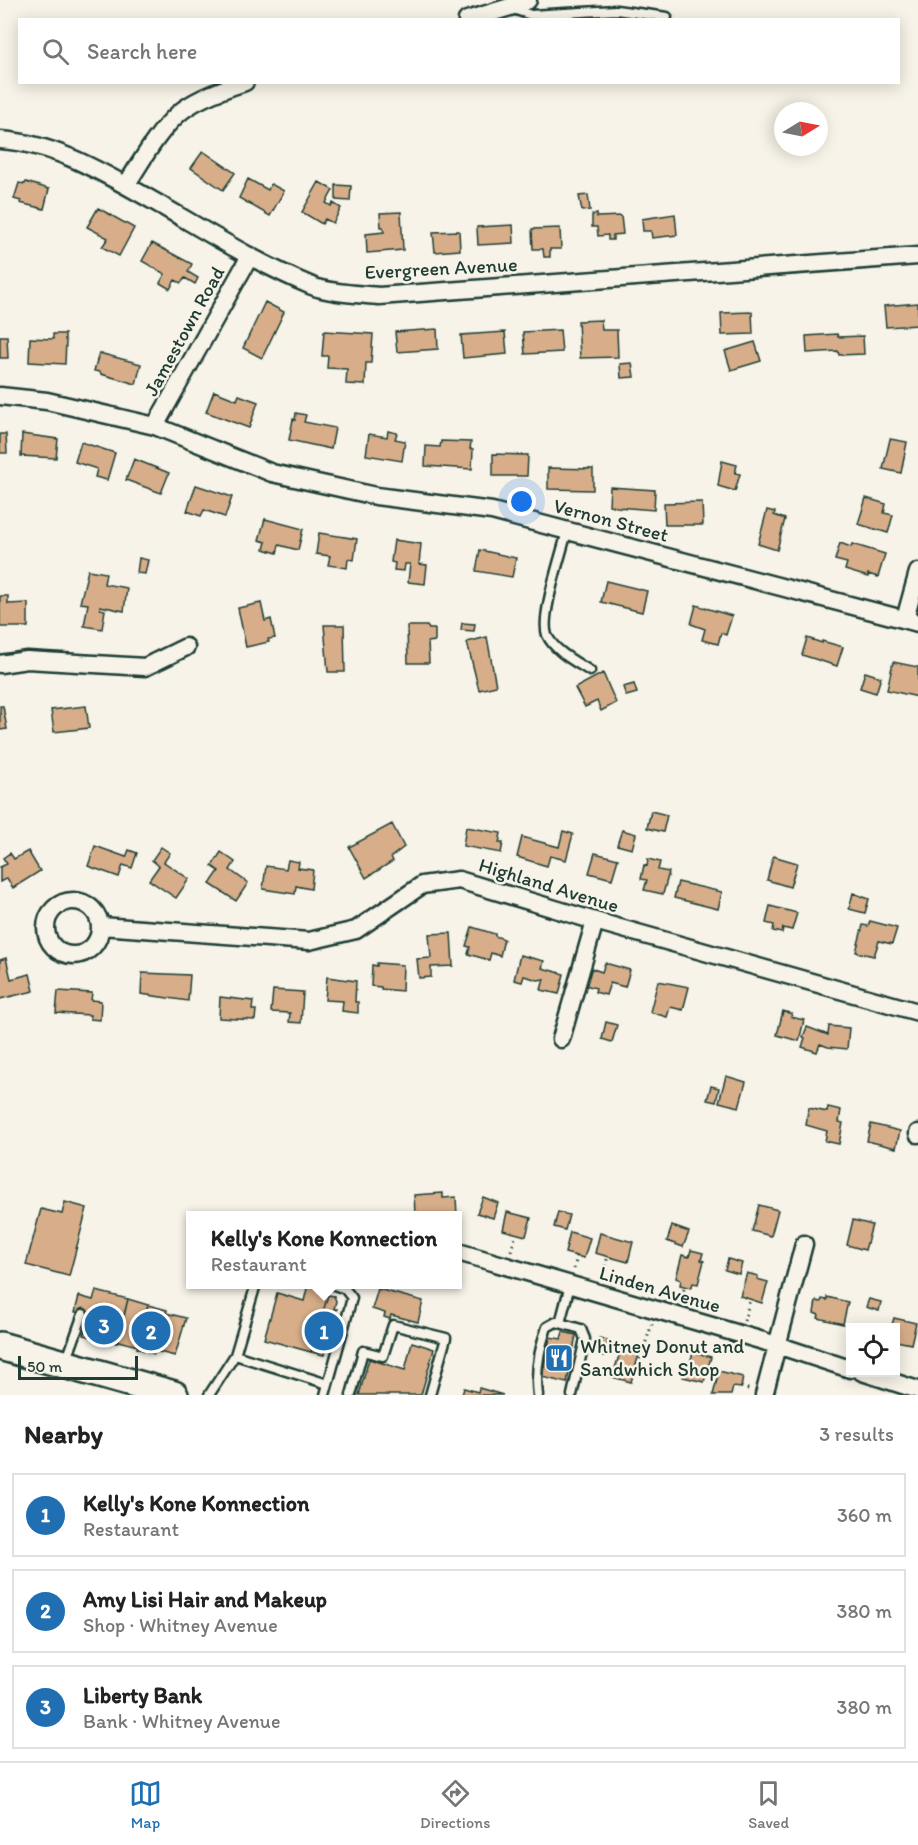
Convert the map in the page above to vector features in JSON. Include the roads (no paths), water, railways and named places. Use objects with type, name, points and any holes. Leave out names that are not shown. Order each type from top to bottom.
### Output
[{"type":"main road","points":[[0,1346],[174,1395]]},
{"type":"street","points":[[474,18],[510,8],[528,0]]},
{"type":"street","points":[[126,185],[152,144],[179,113],[222,89],[238,84]]},
{"type":"street","name":"Evergreen Avenue","points":[[0,140],[22,141],[63,153],[126,185],[250,256],[314,287],[379,296],[918,256]]},
{"type":"street","name":"Jamestown Road","points":[[155,426],[250,256]]},
{"type":"street","name":"Vernon Street","points":[[0,396],[47,401],[155,426],[272,472],[375,496],[492,511],[911,621]]},
{"type":"street","points":[[911,621],[918,572]]},
{"type":"street","points":[[0,664],[27,660],[145,667],[186,647]]},
{"type":"street","name":"Highland Avenue","points":[[101,926],[309,941],[356,930],[422,885],[459,880],[595,921],[918,1012]]},
{"type":"street","points":[[561,1039],[595,921]]},
{"type":"street","points":[[764,1395],[804,1244]]},
{"type":"street","name":"Linden Avenue","points":[[462,1253],[777,1345],[846,1368]]},
{"type":"street","points":[[878,1377],[918,1390]]},
{"type":"lane","points":[[510,8],[531,15],[616,10],[667,17]]},
{"type":"lane","points":[[567,531],[545,617],[548,636],[561,651],[590,671]]},
{"type":"lane","points":[[560,1323],[570,1285]]},
{"type":"lane","points":[[209,1395],[234,1355],[254,1289]]},
{"type":"lane","points":[[325,1395],[352,1298],[345,1289]]},
{"type":"lane","points":[[65,1364],[83,1314]]},
{"type":"lane","points":[[538,1395],[536,1380],[540,1352],[547,1327],[556,1322],[581,1329],[585,1339],[572,1395]]},
{"type":"lane","points":[[351,1395],[363,1351],[383,1356],[393,1324],[446,1338],[430,1395]]},
{"type":"lane","points":[[234,1355],[328,1384]]},
{"type":"place","name":"Liberty Bank","points":[[104,1325]]},
{"type":"place","name":"Amy Lisi Hair and Makeup","points":[[151,1331]]},
{"type":"place","name":"Kelly's Kone Konnection","points":[[324,1331]]},
{"type":"place","name":"Whitney Donut and Sandwhich Shop","points":[[559,1358]]}]
